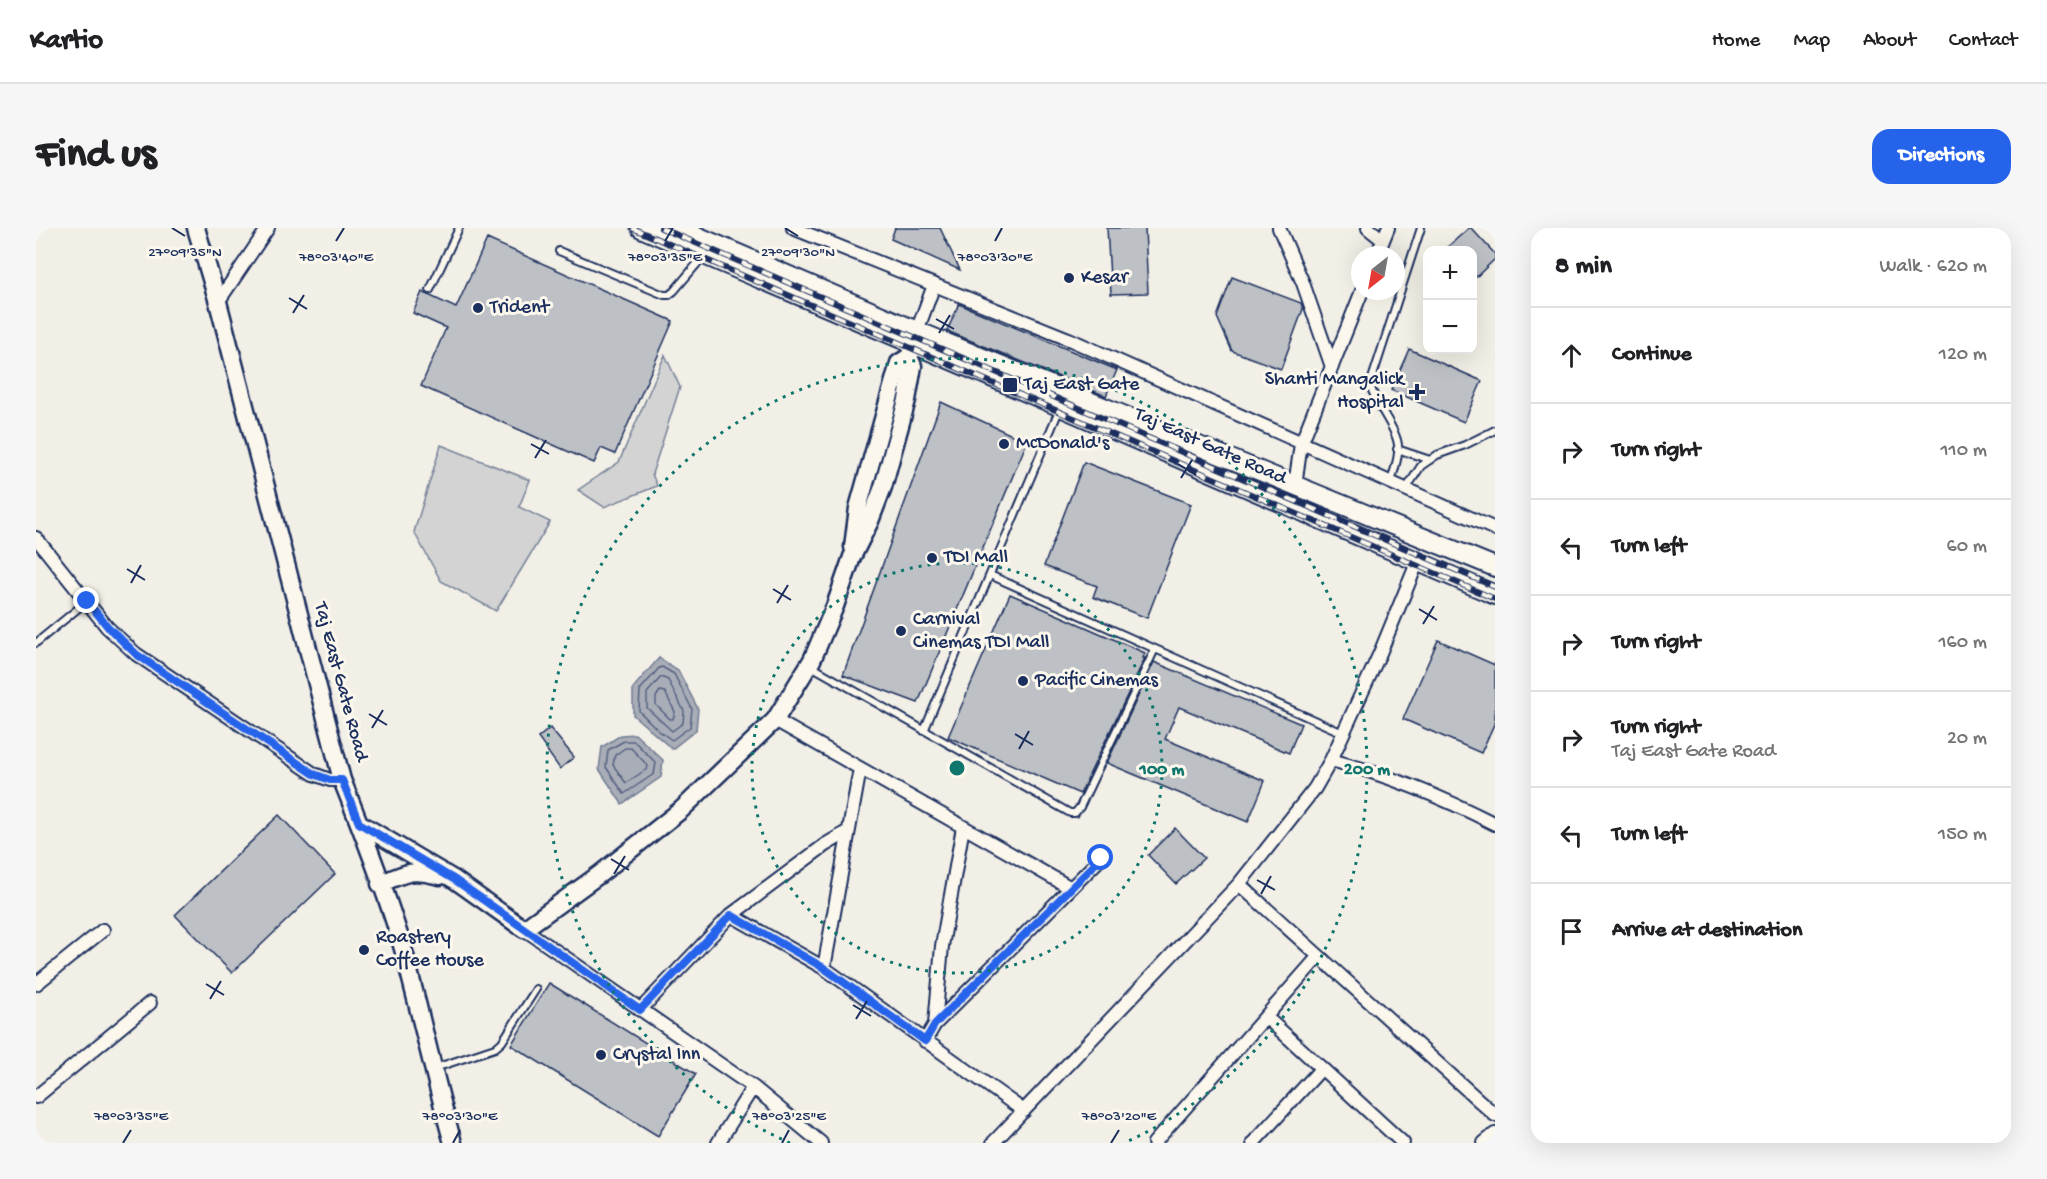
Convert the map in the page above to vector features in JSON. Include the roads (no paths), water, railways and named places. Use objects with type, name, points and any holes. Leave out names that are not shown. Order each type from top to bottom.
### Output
[{"type":"main road","name":"Taj East Gate Road","points":[[196,228],[218,302],[342,780],[403,951],[432,1070],[453,1143]]},
{"type":"main road","name":"Taj East Gate Road","points":[[641,228],[1060,406],[1495,595]]},
{"type":"main road","points":[[678,228],[913,344],[1295,485],[1495,567]]},
{"type":"main road","points":[[359,823],[455,880],[524,929],[600,874],[681,810],[775,720],[809,665],[835,606],[852,557],[870,521],[888,468],[907,400],[913,366],[913,344]]},
{"type":"main road","points":[[380,884],[418,871],[455,880]]},
{"type":"street","points":[[218,302],[268,228]]},
{"type":"street","points":[[793,228],[1071,340],[1495,529]]},
{"type":"street","points":[[1279,228],[1303,283],[1332,367]]},
{"type":"street","points":[[1368,228],[1385,234]]},
{"type":"street","points":[[913,344],[934,285]]},
{"type":"street","points":[[1295,485],[1301,444],[1358,300]]},
{"type":"street","points":[[36,537],[108,627],[136,654],[314,774],[330,780],[342,780]]},
{"type":"street","points":[[993,1143],[1239,884],[1315,788],[1331,760],[1417,563]]},
{"type":"street","points":[[775,720],[1071,888]]},
{"type":"street","points":[[1331,760],[1398,780],[1495,824]]},
{"type":"street","points":[[824,968],[860,769]]},
{"type":"street","points":[[935,1024],[942,946],[963,827]]},
{"type":"street","points":[[640,1010],[731,915],[825,845],[847,832]]},
{"type":"street","points":[[925,1041],[935,1024],[1101,858]]},
{"type":"street","points":[[1239,884],[1495,1114]]},
{"type":"street","points":[[731,915],[824,968],[1024,1111]]},
{"type":"street","points":[[524,929],[753,1087],[821,1143]]},
{"type":"street","points":[[36,984],[103,930]]},
{"type":"street","points":[[1154,1143],[1267,1018],[1319,956]]},
{"type":"street","points":[[36,1097],[150,1003]]},
{"type":"street","points":[[1267,1018],[1403,1143]]},
{"type":"street","points":[[1253,1143],[1321,1069]]},
{"type":"street","points":[[718,1143],[753,1087]]},
{"type":"street","points":[[1484,1143],[1495,1134]]},
{"type":"lane","points":[[430,290],[459,228]]},
{"type":"lane","points":[[1391,483],[1398,441],[1375,400],[1370,385],[1421,228]]},
{"type":"lane","points":[[559,251],[664,295],[669,295],[674,291],[705,255]]},
{"type":"lane","points":[[924,731],[1060,406]]},
{"type":"lane","points":[[1405,489],[1421,466],[1430,460],[1495,430]]},
{"type":"lane","points":[[1397,449],[1430,460]]},
{"type":"lane","points":[[990,575],[1343,733]]},
{"type":"lane","points":[[36,643],[87,601]]},
{"type":"lane","points":[[809,665],[1064,810],[1075,813],[1080,807],[1155,649]]},
{"type":"lane","points":[[432,1070],[495,1048],[502,1042],[536,989]]},
{"type":"water","points":[[659,658],[678,670],[698,709],[696,730],[672,749],[633,715],[633,688]]},
{"type":"water","points":[[635,734],[663,760],[661,777],[622,804],[599,769],[602,747],[621,735]]},
{"type":"railway","points":[[632,228],[1495,599]]},
{"type":"railway","points":[[661,228],[1495,587]]},
{"type":"place","name":"Kesar","points":[[1069,278]]},
{"type":"place","name":"Trident","points":[[478,308]]},
{"type":"place","name":"Taj East Gate","points":[[1010,385]]},
{"type":"place","name":"Shanti Mangalick Hospital","points":[[1417,392]]},
{"type":"place","name":"McDonald's","points":[[1004,444]]},
{"type":"place","name":"TDI Mall","points":[[932,558]]},
{"type":"place","name":"Carnival Cinemas TDI Mall","points":[[901,631]]},
{"type":"place","name":"Pacific Cinemas","points":[[1023,681]]},
{"type":"place","name":"Roastery Coffee House","points":[[364,950]]},
{"type":"place","name":"Crystal Inn","points":[[601,1055]]}]
